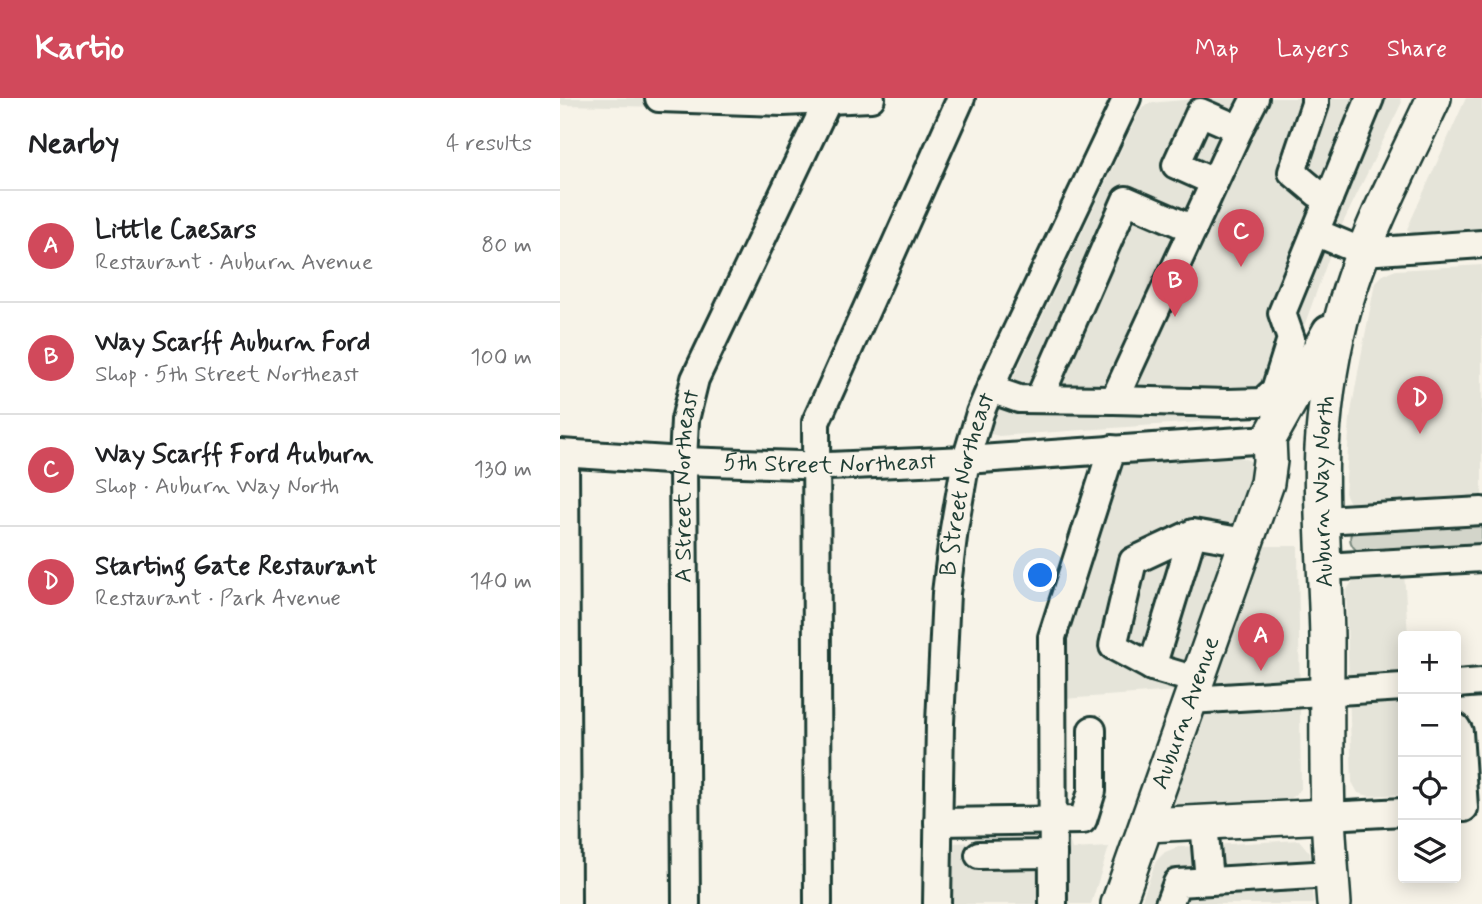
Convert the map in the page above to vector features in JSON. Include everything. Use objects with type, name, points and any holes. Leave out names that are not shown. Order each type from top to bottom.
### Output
[{"type":"main road","name":"Auburn Way North","points":[[1333,889],[1328,816],[1327,638],[1322,520],[1322,450],[1326,401],[1346,302],[1363,252],[1434,98]]},
{"type":"main road","points":[[1269,439],[1346,302]]},
{"type":"main road","name":"Auburn Avenue","points":[[1118,904],[1267,483],[1269,439]]},
{"type":"main road","points":[[1147,825],[1328,816]]},
{"type":"street","points":[[659,98],[783,102],[871,98]]},
{"type":"street","points":[[818,904],[816,422],[961,98]]},
{"type":"street","name":"B Street Northeast","points":[[937,904],[946,593],[966,460],[990,389],[1127,98]]},
{"type":"street","points":[[1114,400],[1255,98]]},
{"type":"street","points":[[1315,98],[1292,172],[1317,193],[1329,198]]},
{"type":"street","points":[[990,389],[1019,399],[1262,402],[1275,390],[1291,338],[1282,313],[1370,98]]},
{"type":"street","name":"A Street Northeast","points":[[686,904],[685,420],[695,379],[828,99]]},
{"type":"street","points":[[1214,182],[1176,165],[1195,122],[1200,112],[1239,130]]},
{"type":"street","points":[[1039,399],[1126,200],[1193,229]]},
{"type":"street","points":[[1315,232],[1363,252],[1482,244]]},
{"type":"street","name":"5th Street Northeast","points":[[563,454],[816,466],[966,460],[1269,439]]},
{"type":"street","points":[[1053,904],[1052,637],[1112,449]]},
{"type":"street","points":[[563,454],[567,904]]},
{"type":"street","points":[[1322,520],[1482,511]]},
{"type":"street","points":[[1245,542],[1193,533],[1133,561],[1113,646],[1193,690],[1326,691],[1398,687]]},
{"type":"street","points":[[1152,667],[1193,533]]},
{"type":"street","points":[[1324,567],[1482,558]]},
{"type":"street","points":[[1461,684],[1482,682]]},
{"type":"street","points":[[938,822],[1083,820],[1093,790],[1093,730]]},
{"type":"street","points":[[1461,743],[1467,808]]},
{"type":"street","points":[[1328,816],[1398,812]]},
{"type":"street","points":[[1204,822],[1209,881]]},
{"type":"street","points":[[979,855],[1053,854]]},
{"type":"street","points":[[1169,904],[1177,883],[1209,881],[1333,889]]},
{"type":"shaded area","points":[[560,98],[776,98],[776,109],[560,105]]},
{"type":"shaded area","points":[[1207,98],[1400,98],[1402,102],[1337,235],[1278,398],[1270,409],[1257,418],[999,436],[991,434],[991,425],[1140,110],[1149,103]]},
{"type":"shaded area","points":[[1466,98],[1482,98],[1482,232],[1417,236],[1407,229]]},
{"type":"shaded area","points":[[1482,265],[1482,499],[1361,508],[1350,503],[1345,493],[1350,418],[1375,283],[1383,275],[1396,270]]},
{"type":"shaded area","points":[[1235,455],[1250,461],[1253,467],[1177,691],[1063,699],[1063,620],[1114,464]]},
{"type":"shaded area","points":[[1482,522],[1482,545],[1356,550],[1350,541],[1351,533],[1358,529]]},
{"type":"shaded area","points":[[1263,546],[1298,546],[1301,789],[1288,801],[1172,805],[1168,799],[1169,794]]},
{"type":"shaded area","points":[[1404,571],[1408,631],[1398,631],[1398,794],[1369,796],[1358,793],[1352,782],[1346,591],[1357,575]]},
{"type":"shaded area","points":[[1069,839],[1072,849],[1109,847],[1091,904],[950,904],[950,843]]},
{"type":"shaded area","points":[[1299,840],[1310,853],[1313,904],[1140,904],[1156,861],[1165,852],[1178,847]]},
{"type":"place","name":"Way Scarff Ford Auburn","points":[[1241,267]]},
{"type":"place","name":"Way Scarff Auburn Ford","points":[[1175,317]]},
{"type":"place","name":"Starting Gate Restaurant","points":[[1420,434]]},
{"type":"place","name":"Little Caesars","points":[[1261,671]]}]
